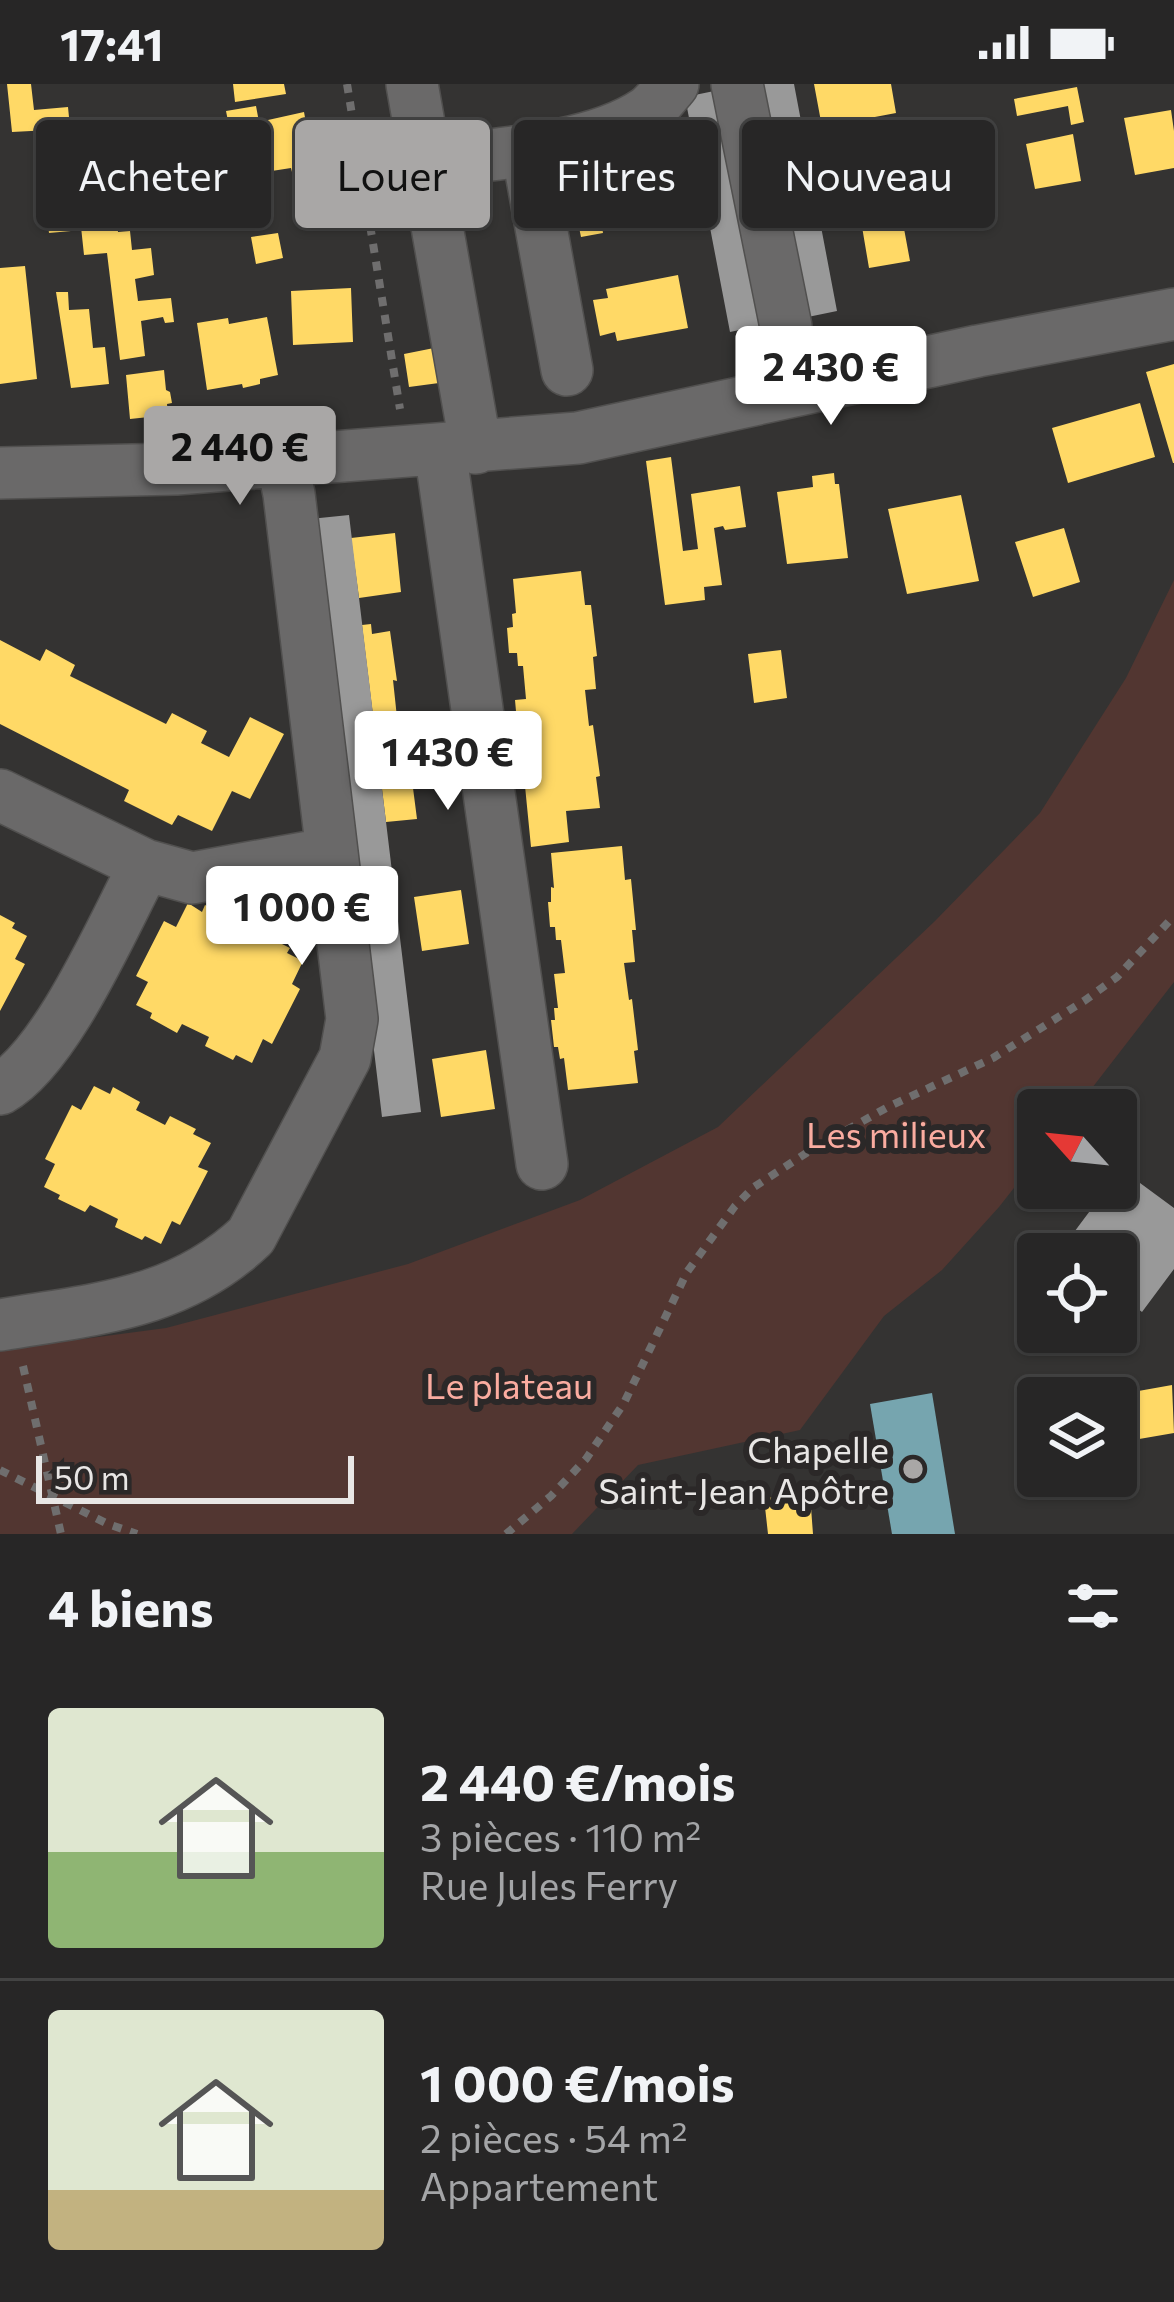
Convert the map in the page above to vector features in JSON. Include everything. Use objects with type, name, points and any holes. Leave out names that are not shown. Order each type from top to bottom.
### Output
[{"type":"street","points":[[412,84],[419,120]]},
{"type":"street","points":[[631,120],[649,111],[673,84]]},
{"type":"street","points":[[737,84],[786,327]]},
{"type":"street","points":[[431,228],[441,450],[542,1164]]},
{"type":"street","points":[[541,228],[567,370]]},
{"type":"street","points":[[0,473],[176,469],[578,439],[978,351],[1174,314]]},
{"type":"street","points":[[11,1342],[132,1303],[196,1278],[228,1258],[251,1236],[345,1058],[352,1019],[282,461]]},
{"type":"street","points":[[0,794],[146,865],[192,878],[332,853]]},
{"type":"street","points":[[0,1089],[18,1078],[62,1022],[146,865]]},
{"type":"path","points":[[347,84],[441,450]]},
{"type":"path","points":[[506,1534],[586,1459],[624,1403],[687,1272],[754,1187],[887,1107],[993,1058],[1084,1001],[1117,976],[1174,916]]},
{"type":"path","points":[[11,1342],[62,1534]]},
{"type":"path","points":[[0,1470],[137,1534]]},
{"type":"green space","name":"Le plateau","points":[[1174,580],[1174,982],[1091,1089],[1017,1089],[1017,1184],[942,1270],[884,1316],[800,1430],[638,1465],[572,1534],[0,1534],[0,1350],[166,1328],[408,1264],[580,1200],[718,1127],[935,921],[1040,813],[1126,678]]},
{"type":"building: Logements","points":[[7,84],[31,84],[34,110],[68,107],[69,120],[36,120],[36,131],[12,132]]},
{"type":"building: Logements","points":[[233,84],[284,84],[286,94],[235,102]]},
{"type":"building: Logements","points":[[814,84],[891,84],[896,113],[821,120]]},
{"type":"building: Logements","points":[[1077,87],[1084,122],[1071,125],[1068,106],[1017,116],[1014,99]]},
{"type":"building: Logements","points":[[256,106],[259,120],[228,120],[226,111]]},
{"type":"building: Logements","points":[[1171,110],[1174,168],[1135,175],[1124,118]]},
{"type":"building: Logements","points":[[304,112],[305,120],[295,120],[295,176],[291,168],[271,171],[268,120]]},
{"type":"building: Logements","points":[[1073,134],[1081,181],[1035,189],[1026,144]]},
{"type":"building: Logements","points":[[81,228],[130,231],[132,250],[151,248],[154,275],[135,279],[138,301],[171,298],[174,322],[165,323],[163,317],[141,321],[145,356],[120,360],[107,253],[84,255]]},
{"type":"building: Logements","points":[[579,228],[602,228],[603,233],[581,237]]},
{"type":"building: Logements","points":[[862,228],[904,228],[910,261],[869,268]]},
{"type":"building: Logements","points":[[278,233],[283,258],[256,264],[251,237]]},
{"type":"building: Logements","points":[[25,266],[37,379],[0,384],[0,268]]},
{"type":"building: Logements","points":[[678,275],[688,328],[617,341],[615,332],[600,336],[593,300],[608,298],[606,289]]},
{"type":"building: Logements","points":[[351,288],[353,342],[293,345],[291,291]]},
{"type":"building: Logements","points":[[56,292],[68,292],[69,310],[89,309],[93,348],[105,347],[109,384],[71,388]]},
{"type":"building: Logements","points":[[267,317],[278,375],[243,388],[242,384],[207,390],[197,323],[228,318],[229,324]]},
{"type":"building: Logements","points":[[434,348],[439,383],[409,387],[404,354]]},
{"type":"building: Logements","points":[[1174,364],[1174,463],[1173,463],[1146,372]]},
{"type":"building: Logements","points":[[164,370],[172,403],[167,404],[168,415],[130,419],[126,375]]},
{"type":"building: Logements","points":[[1140,403],[1155,457],[1068,483],[1052,428]]},
{"type":"building: Logements","points":[[671,457],[683,551],[698,549],[691,494],[740,486],[746,527],[714,528],[722,585],[704,587],[705,600],[665,605],[646,461]]},
{"type":"building: Logements","points":[[834,473],[848,558],[787,564],[777,492],[813,487],[812,476]]},
{"type":"building: Logements","points":[[961,495],[979,581],[907,594],[888,509]]},
{"type":"building: Logements","points":[[1064,528],[1080,582],[1033,597],[1015,542]]},
{"type":"building: Logements","points":[[395,533],[401,592],[359,598],[351,538]]},
{"type":"building: Logements","points":[[581,571],[597,656],[593,657],[596,689],[585,690],[600,776],[596,777],[600,808],[566,811],[569,842],[531,847],[525,786],[520,785],[518,773],[514,774],[511,750],[516,751],[514,734],[518,734],[515,700],[526,699],[523,666],[518,666],[517,653],[509,653],[507,628],[513,627],[512,614],[516,613],[513,579]]},
{"type":"building: Logements","points":[[371,624],[372,634],[390,631],[401,755],[406,788],[413,788],[417,819],[386,822],[362,625]]},
{"type":"building: Logements","points":[[0,640],[40,661],[46,649],[75,665],[70,676],[166,724],[172,713],[207,731],[201,743],[229,757],[250,717],[284,734],[250,799],[232,791],[212,831],[178,815],[172,825],[124,801],[129,790],[0,724]]},
{"type":"building: Logements","points":[[781,650],[787,698],[754,703],[748,654]]},
{"type":"building: Logements","points":[[622,846],[636,930],[632,930],[635,962],[624,963],[638,1050],[634,1051],[638,1083],[568,1090],[564,1058],[560,1059],[554,1047],[551,1020],[558,1008],[554,974],[565,973],[561,940],[556,940],[555,927],[550,927],[551,853]]},
{"type":"building: Logements","points":[[461,890],[469,944],[422,951],[414,897]]},
{"type":"building: Logements","points":[[188,903],[202,912],[205,905],[233,920],[228,929],[257,943],[260,933],[290,948],[287,953],[303,961],[292,984],[300,989],[272,1044],[263,1039],[252,1063],[236,1055],[233,1060],[205,1046],[209,1037],[182,1024],[177,1033],[136,1005],[148,982],[136,976],[164,921],[176,927]]},
{"type":"building: Logements","points":[[0,915],[27,936],[15,959],[25,964],[0,1011]]},
{"type":"building: Logements","points":[[486,1050],[495,1109],[441,1117],[432,1059]]},
{"type":"building: Logements","points":[[94,1086],[110,1094],[113,1087],[140,1102],[136,1110],[165,1125],[170,1116],[211,1143],[198,1167],[208,1171],[180,1225],[172,1221],[161,1244],[115,1227],[118,1219],[90,1205],[85,1212],[44,1187],[55,1164],[45,1159],[72,1105],[81,1110]]},
{"type":"building: Logements","points":[[1172,1385],[1174,1433],[1137,1439],[1137,1391]]},
{"type":"building: Logements","points":[[810,1494],[813,1534],[768,1534],[764,1498]]},
{"type":"building: Public","name":"Chapelle Saint-Jean Apôtre","points":[[932,1393],[955,1534],[892,1534],[870,1404]]},
{"type":"building: Industrie","points":[[758,84],[794,84],[801,120],[765,120]]},
{"type":"building: Industrie","points":[[719,90],[763,325],[730,332],[710,228],[718,228],[718,120],[689,120],[685,97]]},
{"type":"building: Industrie","points":[[786,228],[821,228],[837,311],[803,318]]},
{"type":"building: Industrie","points":[[349,515],[421,1112],[382,1117],[310,519]]},
{"type":"building: Industrie","points":[[1137,1181],[1174,1208],[1174,1269],[1142,1312],[1137,1308],[1137,1233],[1073,1233],[1091,1209],[1137,1209]]},
{"type":"place","name":"Chapelle Saint-Jean Apôtre","points":[[913,1469]]},
{"type":"park label","name":"Les milieux","points":[[896,1133]]}]
